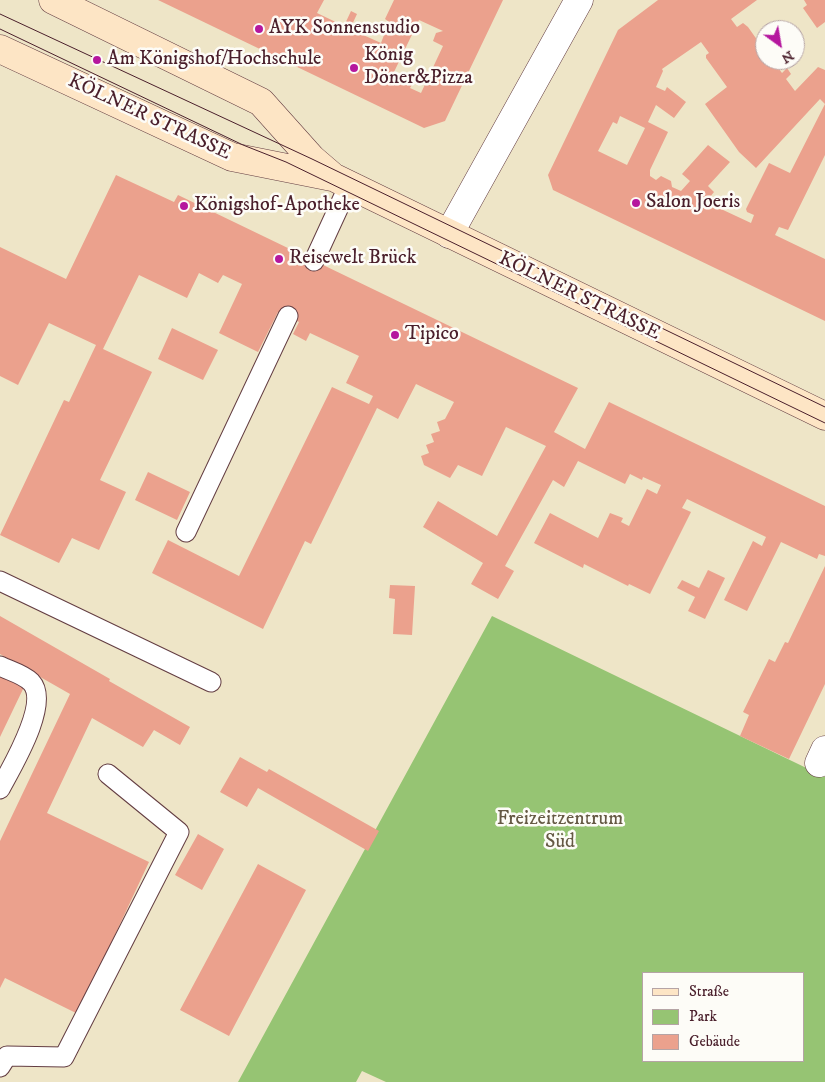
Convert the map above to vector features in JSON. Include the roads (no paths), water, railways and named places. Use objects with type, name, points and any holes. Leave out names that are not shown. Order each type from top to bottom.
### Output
[{"type":"main road","name":"KÖLNER STRASSE","points":[[52,0],[261,102],[312,158],[341,181],[825,416]]},
{"type":"main road","name":"KÖLNER STRASSE","points":[[0,49],[232,157],[341,181]]},
{"type":"street","points":[[449,234],[579,0]]},
{"type":"lane","points":[[314,261],[341,181]]},
{"type":"lane","points":[[186,532],[288,316]]},
{"type":"lane","points":[[0,581],[210,682]]},
{"type":"lane","points":[[0,666],[26,678],[32,683],[36,691],[36,701],[28,733],[0,789]]},
{"type":"lane","points":[[0,1067],[7,1056],[64,1057],[179,832],[108,774]]},
{"type":"tram line","points":[[0,14],[312,159],[825,407]]},
{"type":"tram line","points":[[0,29],[243,145],[286,162],[825,423]]},
{"type":"place","name":"AYK Sonnenstudio","points":[[259,29]]},
{"type":"place","name":"Am Königshof/Hochschule","points":[[97,60]]},
{"type":"place","name":"König Döner&Pizza","points":[[354,68]]},
{"type":"place","name":"Salon Joeris","points":[[636,203]]},
{"type":"place","name":"Königshof-Apotheke","points":[[184,206]]},
{"type":"place","name":"Reisewelt Brück","points":[[279,259]]},
{"type":"place","name":"Tipico","points":[[395,335]]},
{"type":"park label","name":"Freizeitzentrum Süd","points":[[560,832]]}]
